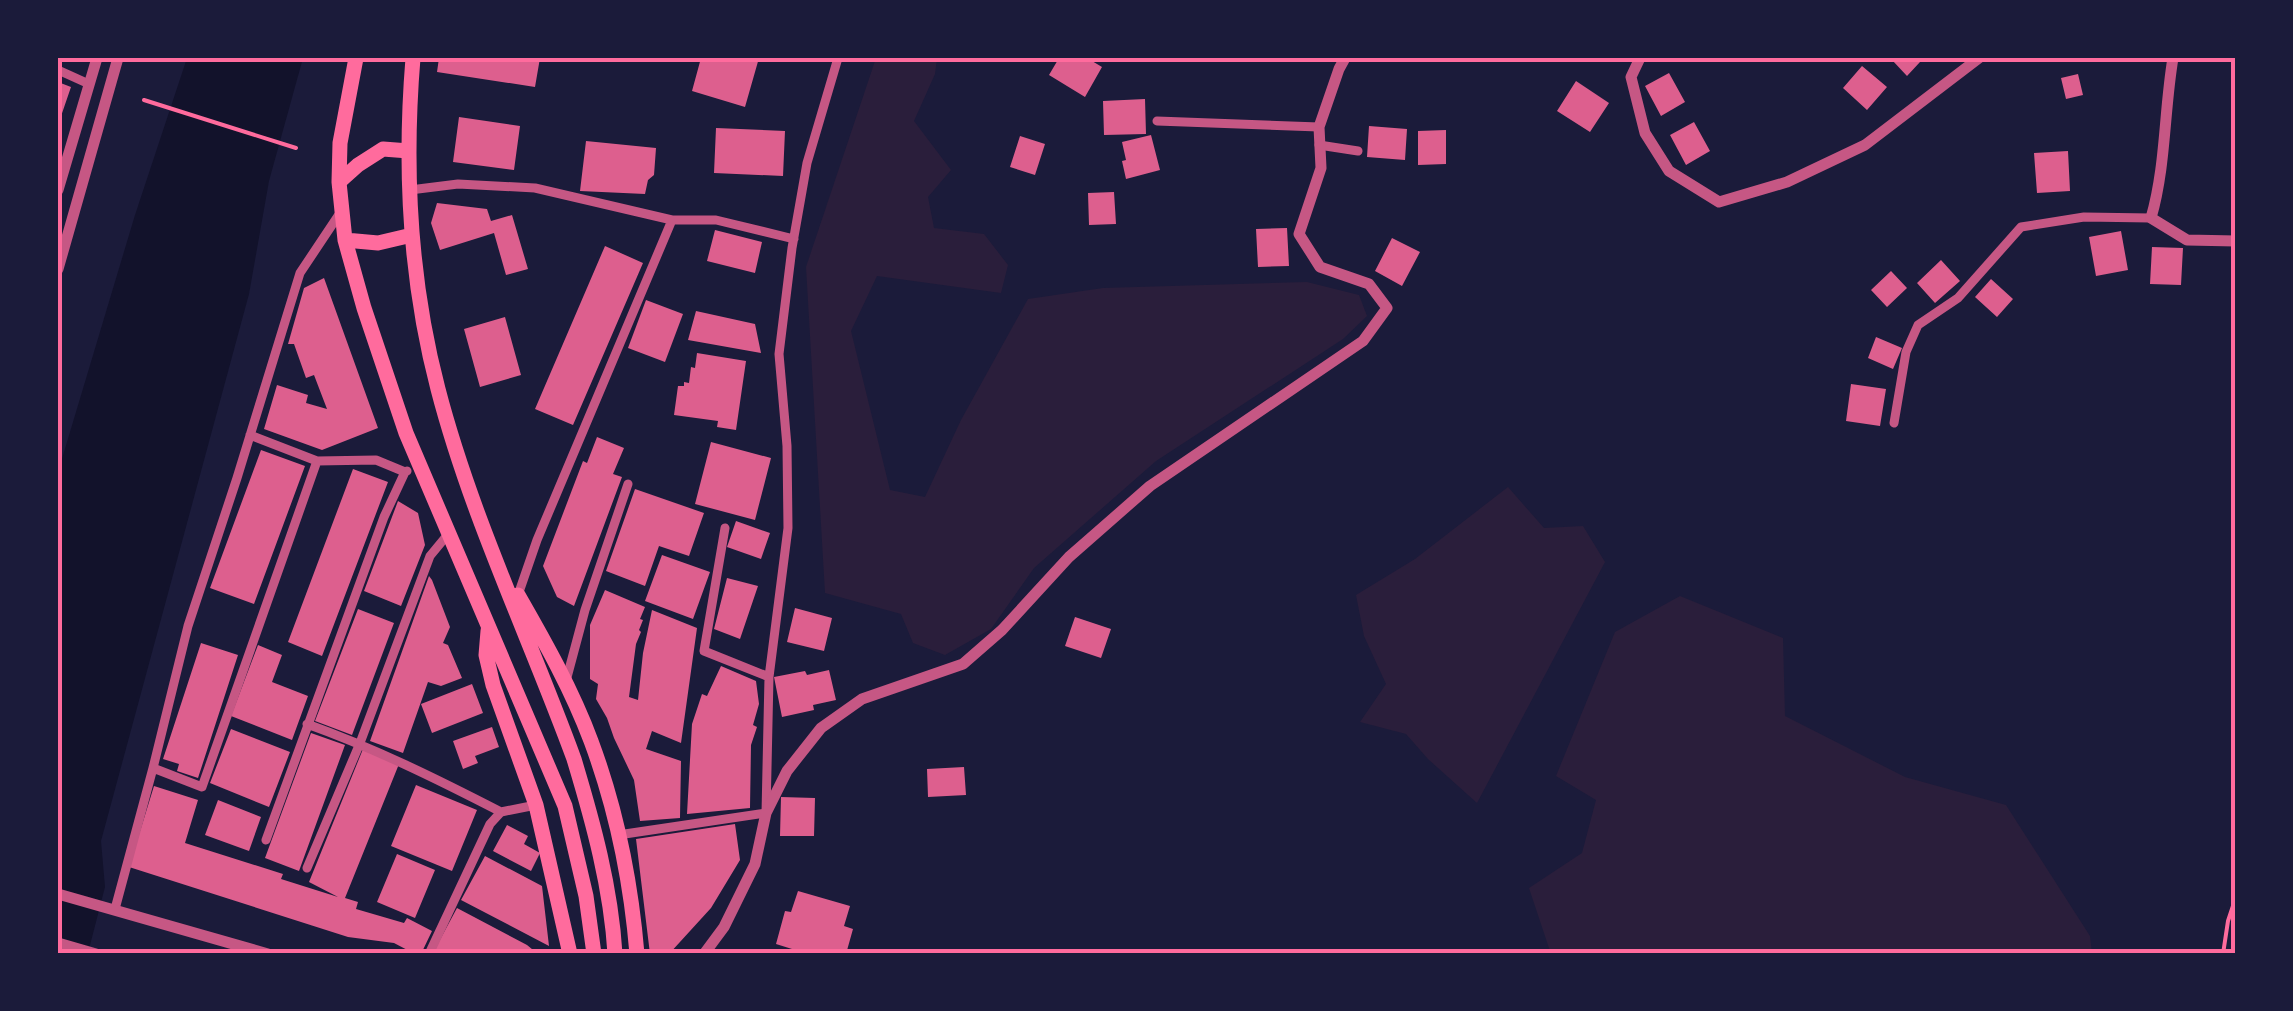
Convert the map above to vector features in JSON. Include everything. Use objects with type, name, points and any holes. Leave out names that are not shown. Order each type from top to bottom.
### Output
[{"type":"highway","points":[[356,58],[340,143],[339,182],[345,240],[412,469],[449,533],[565,806],[586,896],[594,954]]},
{"type":"highway","points":[[412,58],[412,235],[437,385],[462,468],[586,800],[606,881],[616,954]]},
{"type":"highway","points":[[339,182],[383,149],[409,151]]},
{"type":"highway","points":[[345,240],[378,243],[412,235]]},
{"type":"highway","points":[[493,550],[592,742],[626,872],[637,954]]},
{"type":"highway","points":[[488,627],[486,654],[493,685],[536,805],[570,954]]},
{"type":"street","points":[[58,190],[97,58]]},
{"type":"street","points":[[58,269],[118,58]]},
{"type":"street","points":[[704,954],[724,927],[755,864],[766,813],[769,677],[788,528],[787,446],[779,354],[807,162],[838,58]]},
{"type":"street","points":[[766,813],[787,771],[821,728],[862,699],[963,664],[1002,630],[1069,556],[1150,486],[1363,341],[1387,308],[1369,284],[1320,267],[1299,234],[1321,168],[1318,127],[1345,58]]},
{"type":"street","points":[[1640,58],[1631,77],[1644,134],[1669,171],[1720,202],[1787,182],[1866,144],[1979,58]]},
{"type":"street","points":[[2151,218],[2159,190],[2172,58]]},
{"type":"street","points":[[58,70],[89,84]]},
{"type":"street","points":[[1158,121],[1318,127]]},
{"type":"street","points":[[1320,145],[1358,151]]},
{"type":"street","points":[[410,190],[458,184],[535,188],[672,220],[716,220],[794,239]]},
{"type":"street","points":[[115,909],[188,626],[300,273],[341,211]]},
{"type":"street","points":[[1894,423],[1906,352],[1918,325],[1958,298],[2021,227],[2084,217],[2151,218],[2187,240],[2236,241]]},
{"type":"street","points":[[518,594],[672,220]]},
{"type":"street","points":[[250,435],[317,461],[376,460],[412,469],[384,517],[266,840]]},
{"type":"street","points":[[153,768],[202,787],[317,461]]},
{"type":"street","points":[[565,684],[585,610],[628,484]]},
{"type":"street","points":[[725,528],[704,651],[769,677]]},
{"type":"street","points":[[307,868],[360,743],[430,556],[449,533]]},
{"type":"street","points":[[307,724],[360,743],[501,812]]},
{"type":"street","points":[[429,954],[490,824],[501,812],[536,805]]},
{"type":"street","points":[[618,835],[766,813]]},
{"type":"street","points":[[58,894],[268,954]]},
{"type":"street","points":[[58,943],[96,954]]},
{"type":"path","points":[[144,100],[296,148]]},
{"type":"path","points":[[2224,954],[2228,921],[2236,898]]},
{"type":"shaded area","points":[[187,58],[303,58],[269,181],[249,294],[101,841],[105,887],[88,953],[58,954],[58,472]]},
{"type":"shaded area","points":[[876,58],[937,58],[935,74],[914,121],[951,170],[928,197],[934,228],[984,234],[1008,265],[1001,293],[877,276],[851,331],[890,490],[925,497],[961,420],[1028,299],[1103,288],[1307,282],[1359,295],[1367,316],[1343,339],[1156,461],[1034,568],[991,629],[945,655],[913,643],[901,614],[825,593],[806,267]]},
{"type":"shaded area","points":[[1508,487],[1544,528],[1583,526],[1605,562],[1477,803],[1406,734],[1360,722],[1386,684],[1364,636],[1356,595],[1415,559]]},
{"type":"shaded area","points":[[1680,596],[1783,638],[1785,716],[1905,777],[2006,805],[2090,936],[2092,953],[1550,951],[1529,888],[1582,853],[1596,800],[1556,776],[1615,632]]},
{"type":"building","points":[[439,58],[540,58],[535,87],[437,72]]},
{"type":"building","points":[[701,58],[759,58],[745,107],[692,91]]},
{"type":"building","points":[[1059,58],[1087,58],[1102,67],[1085,97],[1049,75]]},
{"type":"building","points":[[1916,58],[1920,62],[1907,76],[1892,60]]},
{"type":"building","points":[[1862,66],[1887,87],[1867,110],[1843,88]]},
{"type":"building","points":[[1669,73],[1685,102],[1661,116],[1645,86]]},
{"type":"building","points":[[2078,74],[2083,95],[2066,99],[2061,78]]},
{"type":"building","points":[[1576,81],[1609,103],[1590,132],[1557,111]]},
{"type":"building","points":[[58,82],[71,87],[58,125]]},
{"type":"building","points":[[1145,99],[1146,134],[1104,135],[1103,101]]},
{"type":"building","points":[[459,117],[520,126],[514,170],[453,162]]},
{"type":"building","points":[[1694,122],[1710,151],[1686,165],[1670,135]]},
{"type":"building","points":[[1369,126],[1407,129],[1405,160],[1367,157]]},
{"type":"building","points":[[716,128],[785,131],[783,176],[714,173]]},
{"type":"building","points":[[1446,130],[1446,164],[1418,165],[1418,131]]},
{"type":"building","points":[[1151,135],[1160,170],[1126,179],[1122,142]]},
{"type":"building","points":[[1020,136],[1045,144],[1035,175],[1010,167]]},
{"type":"building","points":[[586,141],[656,148],[654,175],[648,180],[645,194],[580,191]]},
{"type":"building","points":[[2068,151],[2070,191],[2037,193],[2034,153]]},
{"type":"building","points":[[1114,192],[1116,224],[1089,225],[1088,193]]},
{"type":"building","points":[[437,203],[487,209],[491,221],[512,215],[528,269],[506,275],[494,233],[440,250],[431,223]]},
{"type":"building","points":[[1287,228],[1289,266],[1258,267],[1256,229]]},
{"type":"building","points":[[715,230],[762,242],[755,273],[707,261]]},
{"type":"building","points":[[2121,231],[2128,270],[2096,276],[2089,237]]},
{"type":"building","points":[[1392,238],[1420,252],[1402,286],[1375,271]]},
{"type":"building","points":[[605,246],[643,263],[573,425],[535,409]]},
{"type":"building","points":[[2152,247],[2183,248],[2181,285],[2150,284]]},
{"type":"building","points":[[1941,260],[1960,281],[1935,303],[1917,283]]},
{"type":"building","points":[[1891,271],[1907,288],[1887,307],[1871,290]]},
{"type":"building","points":[[324,278],[378,428],[322,450],[264,429],[277,385],[308,395],[306,403],[327,409],[314,375],[306,378],[294,344],[288,344],[304,288]]},
{"type":"building","points":[[1991,279],[2013,299],[1997,317],[1975,297]]},
{"type":"building","points":[[646,300],[683,314],[665,362],[628,348]]},
{"type":"building","points":[[696,311],[755,324],[761,353],[688,340]]},
{"type":"building","points":[[505,317],[521,375],[480,387],[464,329]]},
{"type":"building","points":[[1876,337],[1902,348],[1893,369],[1868,358]]},
{"type":"building","points":[[697,353],[746,361],[736,430],[717,427],[718,421],[674,415],[678,386],[689,383]]},
{"type":"building","points":[[1851,384],[1886,389],[1880,426],[1846,421]]},
{"type":"building","points":[[597,437],[624,448],[613,474],[622,477],[574,606],[557,597],[543,566],[583,461],[587,463]]},
{"type":"building","points":[[711,442],[771,458],[755,520],[695,504]]},
{"type":"building","points":[[261,450],[305,466],[254,604],[210,588]]},
{"type":"building","points":[[353,469],[388,482],[322,656],[288,642]]},
{"type":"building","points":[[635,489],[704,513],[689,556],[659,546],[645,586],[606,571]]},
{"type":"building","points":[[398,501],[418,513],[425,545],[401,606],[364,591]]},
{"type":"building","points":[[736,521],[770,533],[761,559],[727,547]]},
{"type":"building","points":[[662,555],[710,572],[693,619],[645,601]]},
{"type":"building","points":[[429,576],[450,627],[443,643],[448,645],[462,678],[441,686],[428,682],[403,753],[370,741]]},
{"type":"building","points":[[727,578],[758,586],[740,639],[714,629]]},
{"type":"building","points":[[605,590],[645,607],[629,697],[638,700],[652,610],[697,628],[681,743],[652,731],[646,749],[681,761],[680,818],[640,821],[634,780],[596,699],[598,684],[590,679],[590,625]]},
{"type":"building","points":[[795,608],[832,618],[824,651],[787,642]]},
{"type":"building","points":[[358,609],[394,623],[352,735],[315,721]]},
{"type":"building","points":[[1075,617],[1111,629],[1101,658],[1065,646]]},
{"type":"building","points":[[201,643],[238,655],[198,778],[177,771],[179,764],[163,759]]},
{"type":"building","points":[[258,645],[282,655],[272,682],[308,696],[292,740],[231,716]]},
{"type":"building","points":[[721,666],[756,681],[759,704],[751,745],[750,808],[687,814],[692,724],[702,694],[707,696]]},
{"type":"building","points":[[829,670],[836,700],[782,717],[774,677]]},
{"type":"building","points":[[472,684],[483,713],[432,733],[421,704]]},
{"type":"building","points":[[492,727],[499,747],[475,756],[478,763],[463,769],[453,741]]},
{"type":"building","points":[[231,729],[290,752],[269,807],[210,783]]},
{"type":"building","points":[[311,733],[345,745],[299,871],[265,858]]},
{"type":"building","points":[[363,749],[399,764],[345,898],[358,902],[356,909],[404,923],[407,918],[432,931],[421,954],[394,943],[348,937],[129,867],[154,786],[198,800],[185,843],[283,874],[281,879],[338,897],[309,882]]},
{"type":"building","points":[[964,767],[966,795],[928,797],[927,769]]},
{"type":"building","points":[[416,785],[477,810],[452,871],[391,846]]},
{"type":"building","points":[[781,797],[815,798],[814,836],[780,836]]},
{"type":"building","points":[[218,800],[261,817],[249,851],[205,835]]},
{"type":"building","points":[[735,824],[740,860],[711,908],[669,954],[650,954],[636,839]]},
{"type":"building","points":[[507,825],[528,836],[524,844],[540,853],[531,871],[493,851]]},
{"type":"building","points":[[397,854],[435,870],[415,918],[377,902]]},
{"type":"building","points":[[485,856],[542,886],[549,946],[461,900]]},
{"type":"building","points":[[798,891],[850,906],[844,926],[853,929],[846,954],[808,954],[776,944],[785,911],[791,912]]},
{"type":"building","points":[[457,908],[538,954],[443,954],[435,949]]}]
